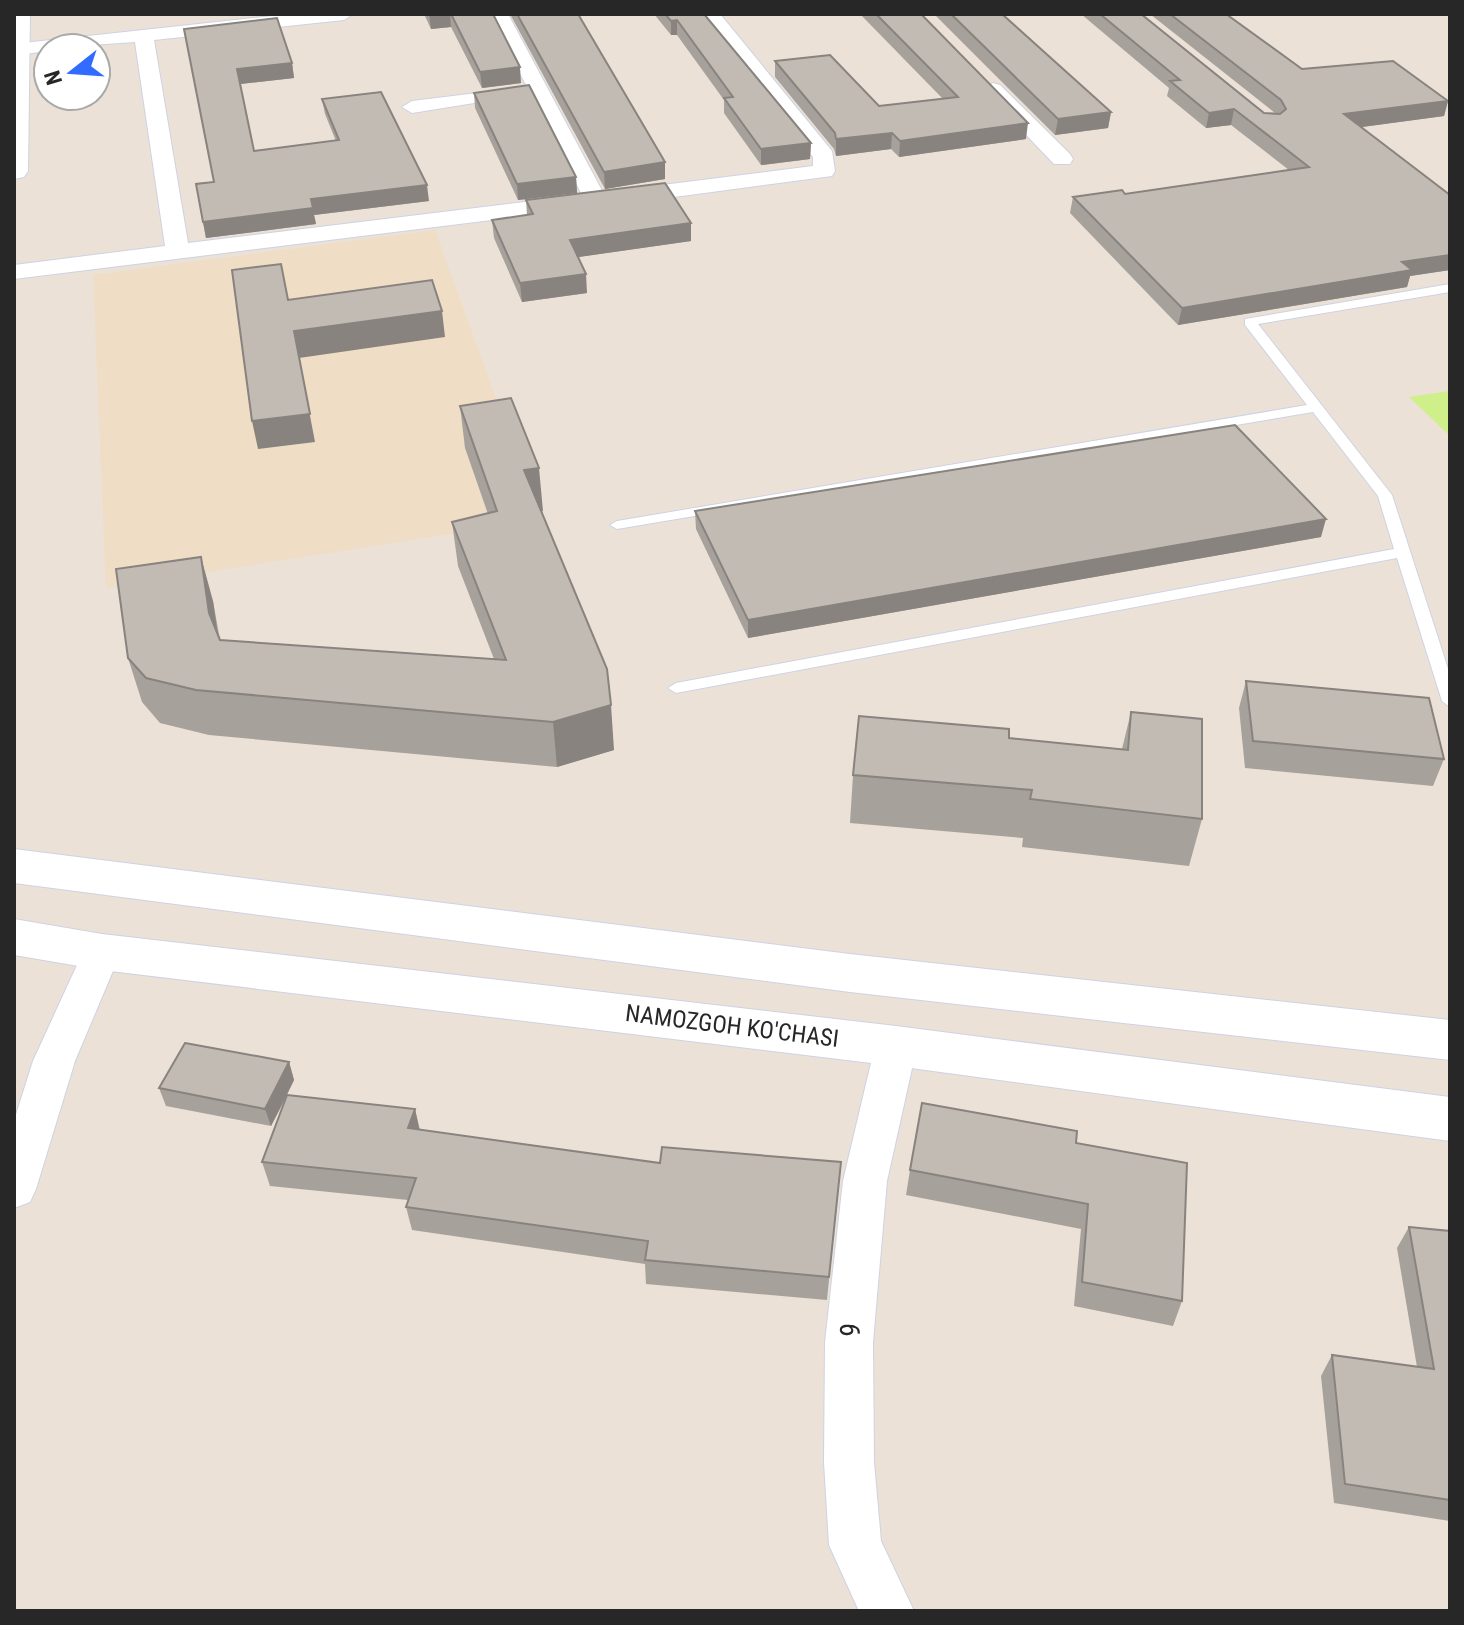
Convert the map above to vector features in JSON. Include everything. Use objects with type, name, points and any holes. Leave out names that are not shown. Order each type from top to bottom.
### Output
[{"type":"main road","points":[[14,171],[16,34]]},
{"type":"main road","points":[[14,866],[835,971],[1450,1040]]},
{"type":"main road","name":"NAMOZGOH KO'CHASI","points":[[14,937],[102,952],[896,1046],[1450,1119]]},
{"type":"street","points":[[16,34],[144,35],[344,14]]},
{"type":"street","points":[[499,14],[596,200]]},
{"type":"street","points":[[14,272],[824,171],[824,156],[710,14]]},
{"type":"street","points":[[144,35],[178,253]]},
{"type":"street","points":[[977,73],[1062,159]]},
{"type":"street","points":[[402,87],[422,132]]},
{"type":"street","points":[[412,107],[536,90]]},
{"type":"street","points":[[14,1189],[54,1061],[102,952]]},
{"type":"street","name":"9","points":[[887,1611],[855,1545],[849,1462],[849,1342],[865,1181],[896,1046]]},
{"type":"lane","points":[[1450,288],[1250,322],[1385,495],[1450,701]]},
{"type":"lane","points":[[617,525],[1318,407]]},
{"type":"lane","points":[[676,688],[1403,552]]},
{"type":"shaded area","points":[[435,230],[540,520],[106,588],[93,275]]},
{"type":"green space","points":[[1450,391],[1450,436],[1409,397]]},
{"type":"building","points":[[451,14],[493,14],[520,67],[480,72]]},
{"type":"building","points":[[517,14],[578,14],[665,162],[604,172]]},
{"type":"building","points":[[665,14],[704,14],[811,143],[761,149],[724,98],[733,97],[677,20],[671,21]]},
{"type":"building","points":[[876,14],[921,14],[1028,123],[900,141],[892,133],[836,139],[835,133],[775,61],[830,55],[879,106],[958,97]]},
{"type":"building","points":[[951,14],[1002,14],[1111,112],[1058,119]]},
{"type":"building","points":[[1100,14],[1141,14],[1264,113],[1280,114],[1286,109],[1281,100],[1170,14],[1226,14],[1302,69],[1393,61],[1448,101],[1344,114],[1450,195],[1450,255],[1402,262],[1412,270],[1182,308],[1073,197],[1122,190],[1125,194],[1309,167],[1234,109],[1209,113],[1170,81],[1180,80]]},
{"type":"building","points":[[277,18],[292,63],[237,69],[254,151],[339,140],[322,99],[381,92],[427,185],[311,199],[313,208],[203,222],[196,184],[214,182],[184,29]]},
{"type":"building","points":[[529,85],[576,177],[517,184],[474,93]]},
{"type":"building","points":[[665,183],[691,223],[570,240],[586,274],[520,283],[492,220],[533,214],[526,200]]},
{"type":"building","points":[[281,264],[288,300],[432,280],[442,311],[294,331],[310,414],[252,421],[232,270]]},
{"type":"building","points":[[511,398],[539,468],[524,470],[607,669],[611,705],[553,722],[196,690],[146,678],[128,658],[116,569],[201,557],[209,613],[220,640],[506,660],[452,522],[497,511],[460,406]]},
{"type":"building","points":[[1235,425],[1326,519],[748,620],[695,511]]},
{"type":"building","points":[[1246,681],[1429,698],[1444,759],[1253,741]]},
{"type":"building","points":[[1131,712],[1202,719],[1202,819],[1030,799],[1032,790],[853,775],[859,716],[1009,729],[1009,738],[1128,750]]},
{"type":"building","points":[[185,1043],[289,1062],[265,1109],[159,1088]]},
{"type":"building","points":[[287,1095],[415,1109],[408,1128],[660,1163],[662,1147],[841,1162],[829,1277],[645,1260],[648,1241],[406,1207],[416,1178],[262,1162]]},
{"type":"building","points":[[922,1103],[1077,1131],[1076,1143],[1187,1163],[1182,1301],[1082,1282],[1088,1204],[910,1170]]},
{"type":"building","points":[[1409,1227],[1450,1231],[1450,1500],[1345,1484],[1332,1355],[1434,1369]]}]
